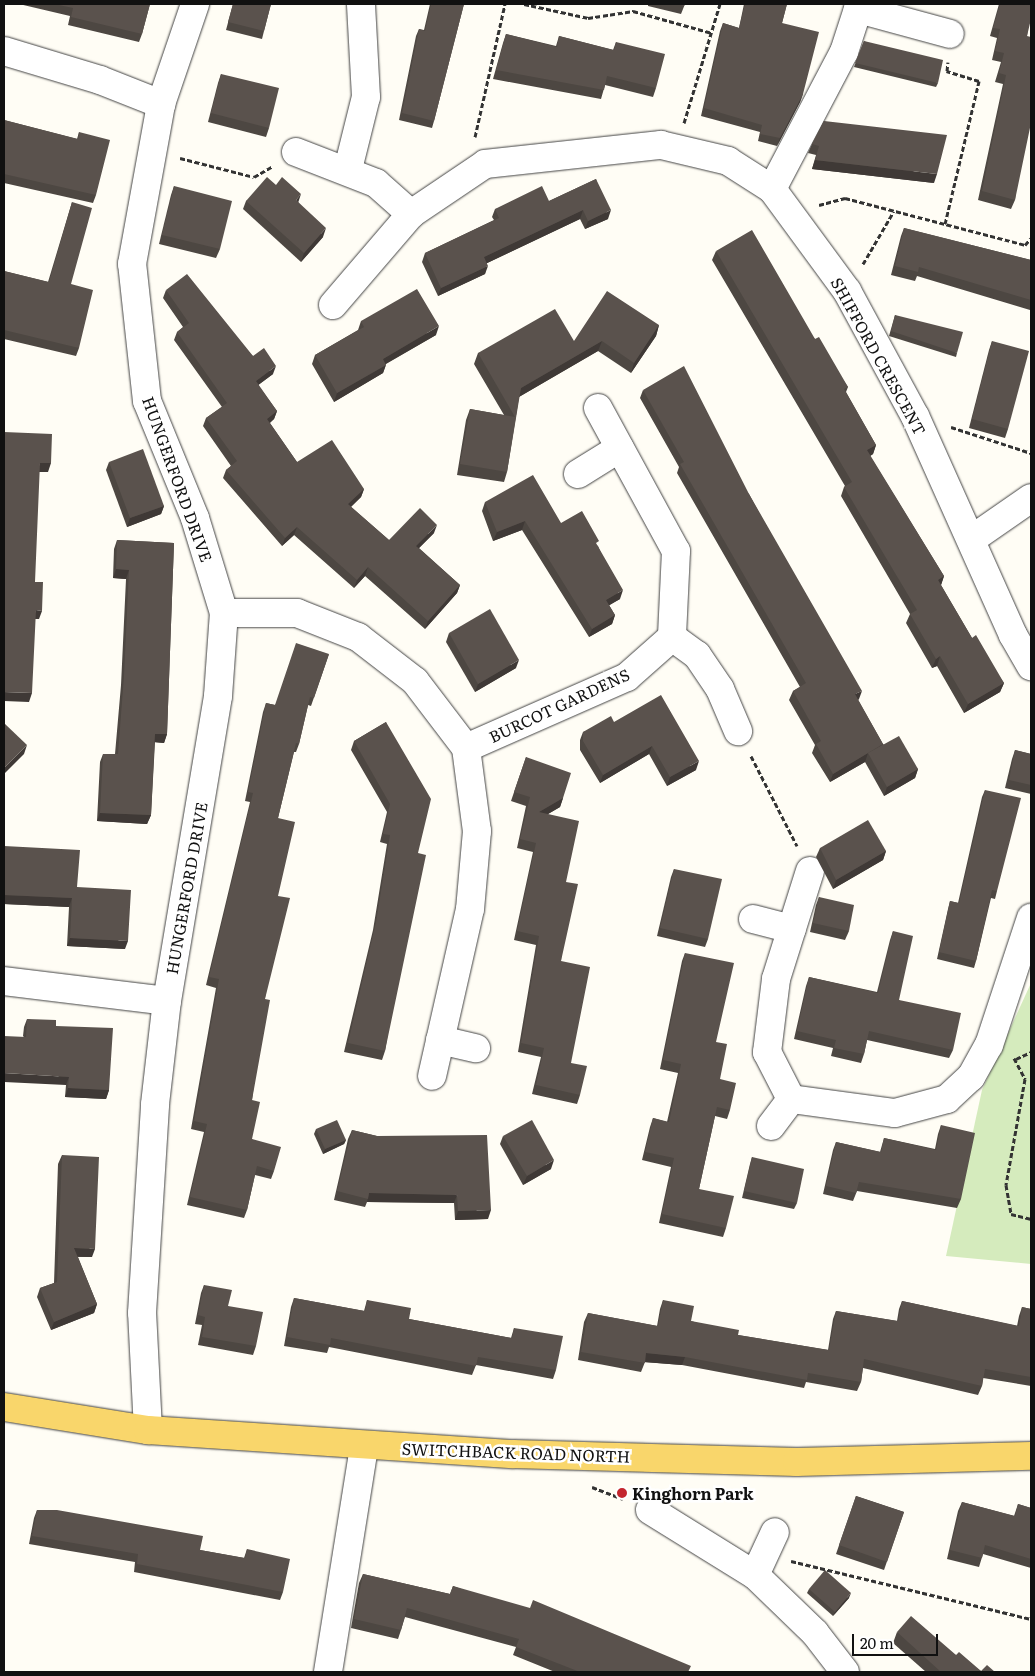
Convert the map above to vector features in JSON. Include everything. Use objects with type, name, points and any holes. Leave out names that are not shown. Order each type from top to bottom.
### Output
[{"type":"main road","name":"SWITCHBACK ROAD NORTH","points":[[4,1407],[148,1430],[364,1446],[797,1462],[1031,1456]]},
{"type":"street","name":"HUNGERFORD DRIVE","points":[[148,1430],[142,1313],[167,1001],[218,696],[224,613],[195,518],[148,401],[132,264],[150,150],[161,104],[196,4]]},
{"type":"street","points":[[348,169],[366,97],[361,4]]},
{"type":"street","points":[[772,189],[844,52],[858,8],[950,34]]},
{"type":"street","points":[[4,51],[100,80],[161,104]]},
{"type":"street","name":"SHIFFORD CRESCENT","points":[[333,305],[411,214],[486,164],[661,145],[728,161],[772,189],[847,291],[915,416],[972,539],[1022,632],[1031,666]]},
{"type":"street","points":[[296,152],[348,169],[376,183],[411,214]]},
{"type":"street","points":[[598,408],[676,551],[672,637],[697,655],[720,688],[738,731]]},
{"type":"street","points":[[578,474],[620,448]]},
{"type":"street","points":[[972,539],[1031,498]]},
{"type":"street","points":[[224,613],[297,613],[358,637],[415,682],[466,748],[476,831],[470,909],[432,1076]]},
{"type":"street","name":"BURCOT GARDENS","points":[[466,748],[626,677],[672,637]]},
{"type":"street","points":[[791,1099],[767,1052],[776,979],[810,871]]},
{"type":"street","points":[[791,1099],[894,1112],[948,1099],[970,1077],[989,1045],[1031,918]]},
{"type":"street","points":[[753,919],[792,929]]},
{"type":"street","points":[[4,981],[167,1001]]},
{"type":"street","points":[[440,1040],[476,1048]]},
{"type":"street","points":[[771,1126],[791,1099]]},
{"type":"street","points":[[328,1672],[364,1446]]},
{"type":"street","points":[[650,1510],[765,1554],[815,1633],[845,1672]]},
{"type":"path","points":[[466,177],[505,4]]},
{"type":"path","points":[[524,4],[588,18],[633,11],[712,33]]},
{"type":"path","points":[[675,148],[720,4]]},
{"type":"path","points":[[945,224],[979,81],[947,71],[950,34]]},
{"type":"path","points":[[150,150],[254,177],[296,152]]},
{"type":"path","points":[[791,213],[845,198],[1025,244],[1031,238]]},
{"type":"path","points":[[847,291],[894,211]]},
{"type":"path","points":[[915,416],[1031,452]]},
{"type":"path","points":[[738,731],[810,871]]},
{"type":"path","points":[[1031,1052],[1016,1059],[1025,1079],[1006,1185],[1011,1214],[1031,1219]]},
{"type":"path","points":[[765,1554],[1031,1619]]},
{"type":"green space","points":[[1031,983],[1031,1264],[946,1256],[982,1090]]},
{"type":"building","points":[[54,4],[150,4],[142,34],[71,17],[73,8]]},
{"type":"building","points":[[233,4],[271,4],[264,31],[228,22]]},
{"type":"building","points":[[431,4],[464,4],[434,121],[402,113],[419,29],[425,31]]},
{"type":"building","points":[[745,4],[787,4],[782,23],[819,32],[803,94],[780,138],[760,134],[762,125],[704,108],[723,23],[739,28]]},
{"type":"building","points":[[1000,4],[1031,4],[1031,19],[1027,36],[1031,37],[1031,123],[1015,200],[982,191],[1006,75],[999,73],[1004,53],[995,51],[1000,29],[993,28]]},
{"type":"building","points":[[506,34],[557,47],[559,36],[614,50],[616,42],[665,54],[656,88],[607,76],[604,90],[496,70]]},
{"type":"building","points":[[864,41],[943,60],[938,83],[855,63]]},
{"type":"building","points":[[221,74],[279,88],[269,128],[211,113]]},
{"type":"building","points":[[4,120],[78,139],[79,132],[110,140],[96,195],[4,174]]},
{"type":"building","points":[[824,121],[947,135],[937,174],[815,160],[819,146],[812,144]]},
{"type":"building","points":[[267,177],[276,185],[282,177],[301,194],[296,200],[326,228],[304,253],[246,201]]},
{"type":"building","points":[[596,179],[611,210],[588,221],[583,210],[484,257],[488,266],[441,288],[425,253],[499,218],[495,209],[542,186],[549,201]]},
{"type":"building","points":[[174,186],[232,201],[220,249],[162,235]]},
{"type":"building","points":[[72,202],[92,208],[71,284],[93,290],[79,348],[4,330],[4,271],[49,282]]},
{"type":"building","points":[[904,228],[1031,260],[1031,300],[919,267],[918,272],[895,266]]},
{"type":"building","points":[[752,230],[815,339],[819,337],[848,387],[844,389],[876,445],[867,450],[944,576],[938,580],[972,638],[976,635],[1004,683],[968,704],[940,656],[936,659],[910,614],[917,610],[844,487],[852,482],[716,251]]},
{"type":"building","points":[[187,274],[253,356],[264,348],[276,366],[256,381],[277,411],[267,419],[297,462],[332,440],[364,489],[348,504],[389,540],[420,508],[437,525],[416,546],[460,585],[428,621],[368,567],[357,580],[297,527],[285,538],[226,470],[237,461],[206,418],[227,403],[177,332],[189,323],[166,290]]},
{"type":"building","points":[[417,289],[439,326],[383,359],[386,365],[337,393],[315,355],[364,327],[361,321]]},
{"type":"building","points":[[607,291],[659,325],[634,363],[602,341],[521,388],[507,472],[460,464],[470,409],[515,417],[478,353],[555,309],[574,341]]},
{"type":"building","points":[[895,315],[963,332],[957,353],[891,331]]},
{"type":"building","points":[[992,341],[1029,351],[1008,429],[972,419]]},
{"type":"building","points":[[684,366],[749,494],[862,691],[855,694],[883,744],[833,774],[816,744],[821,741],[793,691],[806,683],[680,464],[684,462],[643,390]]},
{"type":"building","points":[[4,432],[52,434],[51,463],[40,463],[35,582],[43,582],[42,611],[36,610],[32,693],[4,692]]},
{"type":"building","points":[[143,449],[164,506],[130,518],[109,462]]},
{"type":"building","points":[[533,475],[561,523],[582,511],[599,541],[596,543],[623,590],[606,600],[615,615],[592,629],[525,521],[497,532],[485,502]]},
{"type":"building","points":[[117,540],[174,543],[167,734],[155,734],[151,815],[100,813],[103,754],[118,754],[124,676],[129,570],[116,569]]},
{"type":"building","points":[[490,609],[519,660],[478,684],[449,633]]},
{"type":"building","points":[[296,643],[329,654],[314,698],[310,697],[299,744],[296,743],[278,818],[295,822],[278,896],[290,898],[265,999],[270,1000],[252,1100],[260,1102],[252,1139],[281,1147],[274,1171],[257,1166],[247,1210],[190,1197],[207,1124],[194,1121],[219,979],[209,977],[253,793],[248,792],[266,703],[275,705]]},
{"type":"building","points":[[661,695],[699,761],[670,777],[652,746],[603,775],[583,741],[583,732],[611,716],[614,722]]},
{"type":"building","points":[[386,722],[431,799],[418,853],[426,855],[385,1051],[348,1043],[376,922],[390,835],[383,834],[390,804],[354,741]]},
{"type":"building","points":[[4,723],[27,745],[5,767],[4,765]]},
{"type":"building","points":[[899,736],[918,769],[887,787],[868,753]]},
{"type":"building","points":[[1015,750],[1031,754],[1031,785],[1009,780]]},
{"type":"building","points":[[526,757],[571,773],[563,798],[539,812],[579,821],[566,882],[578,884],[561,961],[590,967],[571,1063],[587,1066],[580,1095],[536,1085],[544,1048],[521,1043],[539,936],[517,931],[536,843],[520,839],[530,797],[514,792]]},
{"type":"building","points":[[985,790],[1021,798],[997,891],[992,890],[976,961],[939,952],[950,901],[959,903]]},
{"type":"building","points":[[868,820],[886,851],[836,880],[820,848]]},
{"type":"building","points":[[4,846],[80,850],[77,887],[131,890],[128,941],[70,938],[72,898],[4,895]]},
{"type":"building","points":[[674,869],[722,879],[708,939],[660,928]]},
{"type":"building","points":[[819,897],[854,905],[849,931],[813,923]]},
{"type":"building","points":[[893,931],[913,936],[899,1000],[961,1013],[953,1050],[869,1031],[864,1054],[834,1048],[836,1040],[797,1031],[809,977],[878,993]]},
{"type":"building","points":[[685,953],[734,963],[716,1042],[727,1044],[720,1079],[736,1083],[730,1110],[717,1107],[699,1189],[734,1196],[726,1228],[662,1214],[674,1158],[645,1152],[653,1118],[669,1122],[681,1064],[663,1060]]},
{"type":"building","points":[[27,1019],[56,1020],[56,1026],[113,1028],[109,1090],[68,1088],[69,1077],[4,1073],[4,1036],[26,1037]]},
{"type":"building","points":[[337,1120],[346,1140],[325,1149],[316,1129]]},
{"type":"building","points":[[532,1120],[554,1160],[527,1176],[503,1136]]},
{"type":"building","points":[[941,1125],[975,1133],[961,1199],[859,1182],[856,1193],[826,1186],[836,1142],[881,1152],[884,1138],[936,1150]]},
{"type":"building","points":[[352,1130],[377,1136],[487,1135],[491,1210],[458,1211],[457,1195],[369,1193],[368,1199],[337,1191]]},
{"type":"building","points":[[62,1155],[99,1157],[95,1249],[74,1248],[97,1304],[54,1322],[40,1288],[57,1282]]},
{"type":"building","points":[[752,1157],[804,1169],[797,1203],[744,1191]]},
{"type":"building","points":[[204,1285],[232,1290],[228,1306],[263,1312],[256,1346],[202,1337],[205,1317],[198,1315]]},
{"type":"building","points":[[294,1298],[365,1311],[367,1300],[411,1308],[409,1319],[512,1338],[514,1328],[563,1336],[556,1370],[478,1357],[476,1366],[331,1338],[330,1345],[287,1337]]},
{"type":"building","points":[[663,1300],[694,1306],[691,1321],[739,1330],[738,1335],[829,1350],[836,1311],[898,1321],[902,1301],[1019,1326],[1022,1307],[1031,1309],[1031,1377],[985,1369],[982,1386],[864,1359],[861,1382],[808,1373],[807,1380],[685,1357],[646,1353],[645,1363],[581,1352],[588,1313],[658,1326]]},
{"type":"building","points":[[856,1496],[904,1512],[887,1562],[839,1545]]},
{"type":"building","points":[[962,1502],[1015,1516],[1018,1504],[1031,1508],[1031,1559],[985,1545],[982,1558],[950,1550]]},
{"type":"building","points":[[37,1510],[57,1510],[203,1536],[200,1550],[245,1558],[247,1549],[290,1559],[283,1592],[137,1564],[138,1554],[32,1536]]},
{"type":"building","points":[[825,1570],[851,1593],[835,1612],[809,1589]]},
{"type":"building","points":[[363,1574],[450,1594],[453,1586],[530,1608],[533,1600],[691,1666],[688,1672],[580,1672],[516,1647],[519,1639],[407,1608],[401,1630],[354,1619]]},
{"type":"building","points":[[911,1616],[956,1655],[959,1652],[981,1671],[987,1665],[995,1672],[941,1672],[897,1632]]},
{"type":"place","name":"Kinghorn Park","points":[[622,1493]]}]
